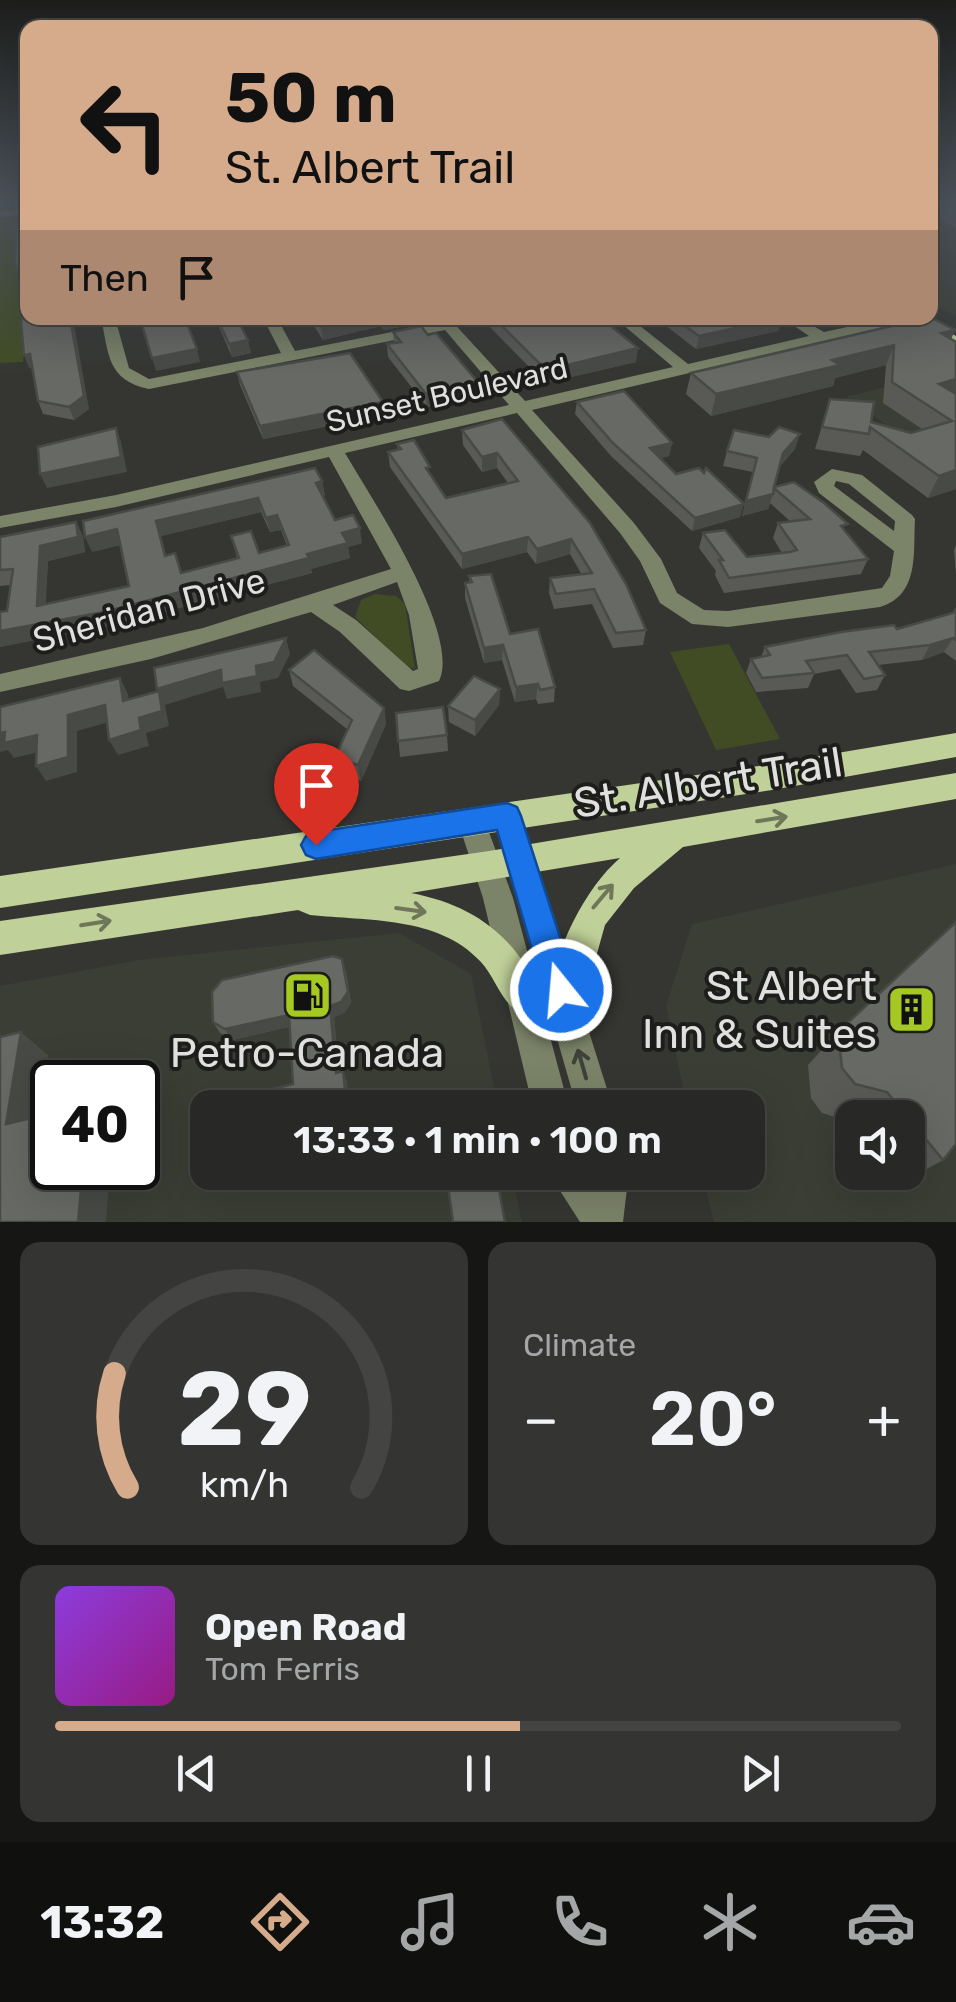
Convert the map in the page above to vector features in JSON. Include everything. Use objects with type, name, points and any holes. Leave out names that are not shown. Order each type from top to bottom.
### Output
[{"type":"main road","points":[[922,325],[956,342]]},
{"type":"main road","name":"St. Albert Trail","points":[[0,892],[956,746]]},
{"type":"main road","name":"St. Albert Trail","points":[[0,938],[489,866],[956,786]]},
{"type":"main road","points":[[570,1021],[577,950],[591,911],[624,873],[676,834]]},
{"type":"main road","points":[[280,895],[418,909],[457,923],[490,945],[524,996]]},
{"type":"street","points":[[110,325],[123,375],[133,382],[149,384],[428,325]]},
{"type":"street","points":[[274,325],[291,357]]},
{"type":"street","points":[[448,325],[627,528],[650,559],[668,598],[700,618],[728,619],[887,597],[900,584],[902,547]]},
{"type":"street","points":[[631,325],[685,369]]},
{"type":"street","points":[[801,325],[821,337]]},
{"type":"street","name":"Sunset Boulevard","points":[[0,522],[116,501],[876,325]]},
{"type":"street","name":"Sheridan Drive","points":[[314,602],[348,626],[409,682],[430,674],[430,656],[415,601],[334,450]]},
{"type":"street","name":"Sheridan Drive","points":[[0,683],[121,656],[314,602],[401,572]]},
{"type":"street","points":[[507,816],[589,1090]]},
{"type":"street","points":[[472,822],[489,866],[547,1090]]},
{"type":"street","points":[[579,1190],[603,1222]]},
{"type":"street","points":[[603,1222],[607,1190]]},
{"type":"shaded area","points":[[938,260],[956,260],[956,316],[938,307]]},
{"type":"shaded area","points":[[956,369],[956,473],[846,397]]},
{"type":"shaded area","points":[[956,864],[956,1222],[714,1222],[706,1190],[765,1190],[765,1090],[683,1090],[666,1006],[692,924]]},
{"type":"shaded area","points":[[399,933],[471,974],[495,1090],[190,1090],[190,1190],[515,1190],[522,1222],[0,1222],[0,986],[139,960]]},
{"type":"green space","points":[[0,260],[18,260],[20,325],[26,325],[23,362],[0,363]]},
{"type":"green space","points":[[375,594],[396,596],[405,604],[415,669],[404,665],[355,617],[361,600]]},
{"type":"green space","points":[[729,644],[780,739],[716,750],[670,652]]},
{"type":"building","points":[[938,321],[955,330],[941,333],[956,342],[956,379],[939,384],[956,394],[956,470],[939,476],[870,427],[869,434],[822,427],[830,399],[874,402],[871,422],[911,433],[952,421],[892,382],[894,345],[832,360],[840,365],[716,394],[691,373],[896,325],[938,325]]},
{"type":"building","points":[[21,325],[71,325],[84,396],[69,407],[38,401],[30,354],[24,355]]},
{"type":"building","points":[[142,325],[188,325],[197,349],[152,358]]},
{"type":"building","points":[[220,325],[240,325],[248,340],[229,344]]},
{"type":"building","points":[[501,325],[610,325],[638,348],[546,370]]},
{"type":"building","points":[[684,325],[750,325],[699,336]]},
{"type":"building","points":[[421,326],[428,335],[436,333],[477,381],[426,394],[387,344],[401,342],[393,332]]},
{"type":"building","points":[[350,353],[383,402],[260,426],[237,372]]},
{"type":"building","points":[[624,391],[672,443],[650,448],[676,474],[699,468],[704,473],[706,468],[744,504],[695,518],[613,443],[577,402]]},
{"type":"building","points":[[502,419],[590,523],[626,584],[646,630],[616,633],[594,589],[556,594],[550,578],[592,573],[571,539],[537,549],[528,537],[462,554],[388,452],[401,449],[397,444],[414,440],[430,467],[426,468],[446,498],[518,481],[497,453],[482,457],[462,430]]},
{"type":"building","points":[[779,427],[800,434],[783,453],[774,487],[794,482],[824,503],[848,524],[841,526],[868,559],[729,578],[719,560],[723,560],[703,533],[725,530],[747,557],[790,552],[797,550],[778,523],[810,519],[774,488],[773,494],[746,501],[757,458],[727,451],[734,430],[769,437]]},
{"type":"building","points":[[116,428],[121,457],[40,474],[38,447]]},
{"type":"building","points":[[315,468],[322,481],[316,483],[335,520],[353,515],[360,528],[342,533],[348,543],[307,554],[309,558],[104,612],[0,631],[0,612],[7,611],[13,569],[0,570],[0,537],[76,522],[78,537],[40,546],[37,606],[129,586],[117,529],[85,537],[83,521]],"holes":[[[258,498],[266,518],[277,515],[289,545],[259,553],[251,531],[231,536],[239,558],[181,573],[175,553],[165,556],[156,521]]]},
{"type":"building","points":[[491,574],[510,634],[538,629],[555,687],[516,687],[503,645],[484,648],[465,583],[472,582],[469,576]]},
{"type":"building","points":[[956,609],[956,640],[869,652],[885,675],[864,679],[847,655],[806,661],[814,673],[762,678],[751,659],[770,655],[765,647],[841,632],[894,625],[897,629]]},
{"type":"building","points":[[286,638],[274,662],[256,666],[257,676],[222,683],[221,670],[157,689],[154,668]]},
{"type":"building","points":[[314,650],[384,708],[358,765],[334,759],[352,720],[289,670]]},
{"type":"building","points":[[474,676],[500,689],[475,720],[448,706]]},
{"type":"building","points":[[120,678],[123,701],[159,691],[162,711],[139,718],[141,730],[109,740],[105,705],[68,715],[68,757],[36,766],[37,735],[4,743],[0,707]]},
{"type":"building","points":[[443,707],[447,735],[398,741],[396,713]]},
{"type":"building","name":"St Albert Inn & Suites","points":[[956,922],[956,1144],[943,1160],[925,1138],[925,1100],[894,1100],[887,1092],[855,1084],[842,1068],[838,1032]]},
{"type":"building","points":[[333,956],[342,959],[348,992],[341,1002],[330,1006],[336,1073],[343,1071],[345,1090],[269,1090],[293,1084],[289,1015],[225,1029],[213,1022],[212,992],[222,980]]},
{"type":"building","points":[[21,1032],[6,1124],[30,1118],[30,1190],[81,1190],[78,1222],[0,1222],[0,1037]]},
{"type":"building","points":[[449,1190],[499,1190],[505,1222],[453,1222]]},
{"type":"place","name":"Petro-Canada","points":[[307,996]]},
{"type":"place","name":"St Albert Inn & Suites","points":[[912,1009]]},
{"type":"route","points":[[316,845],[507,816],[561,990]]}]
